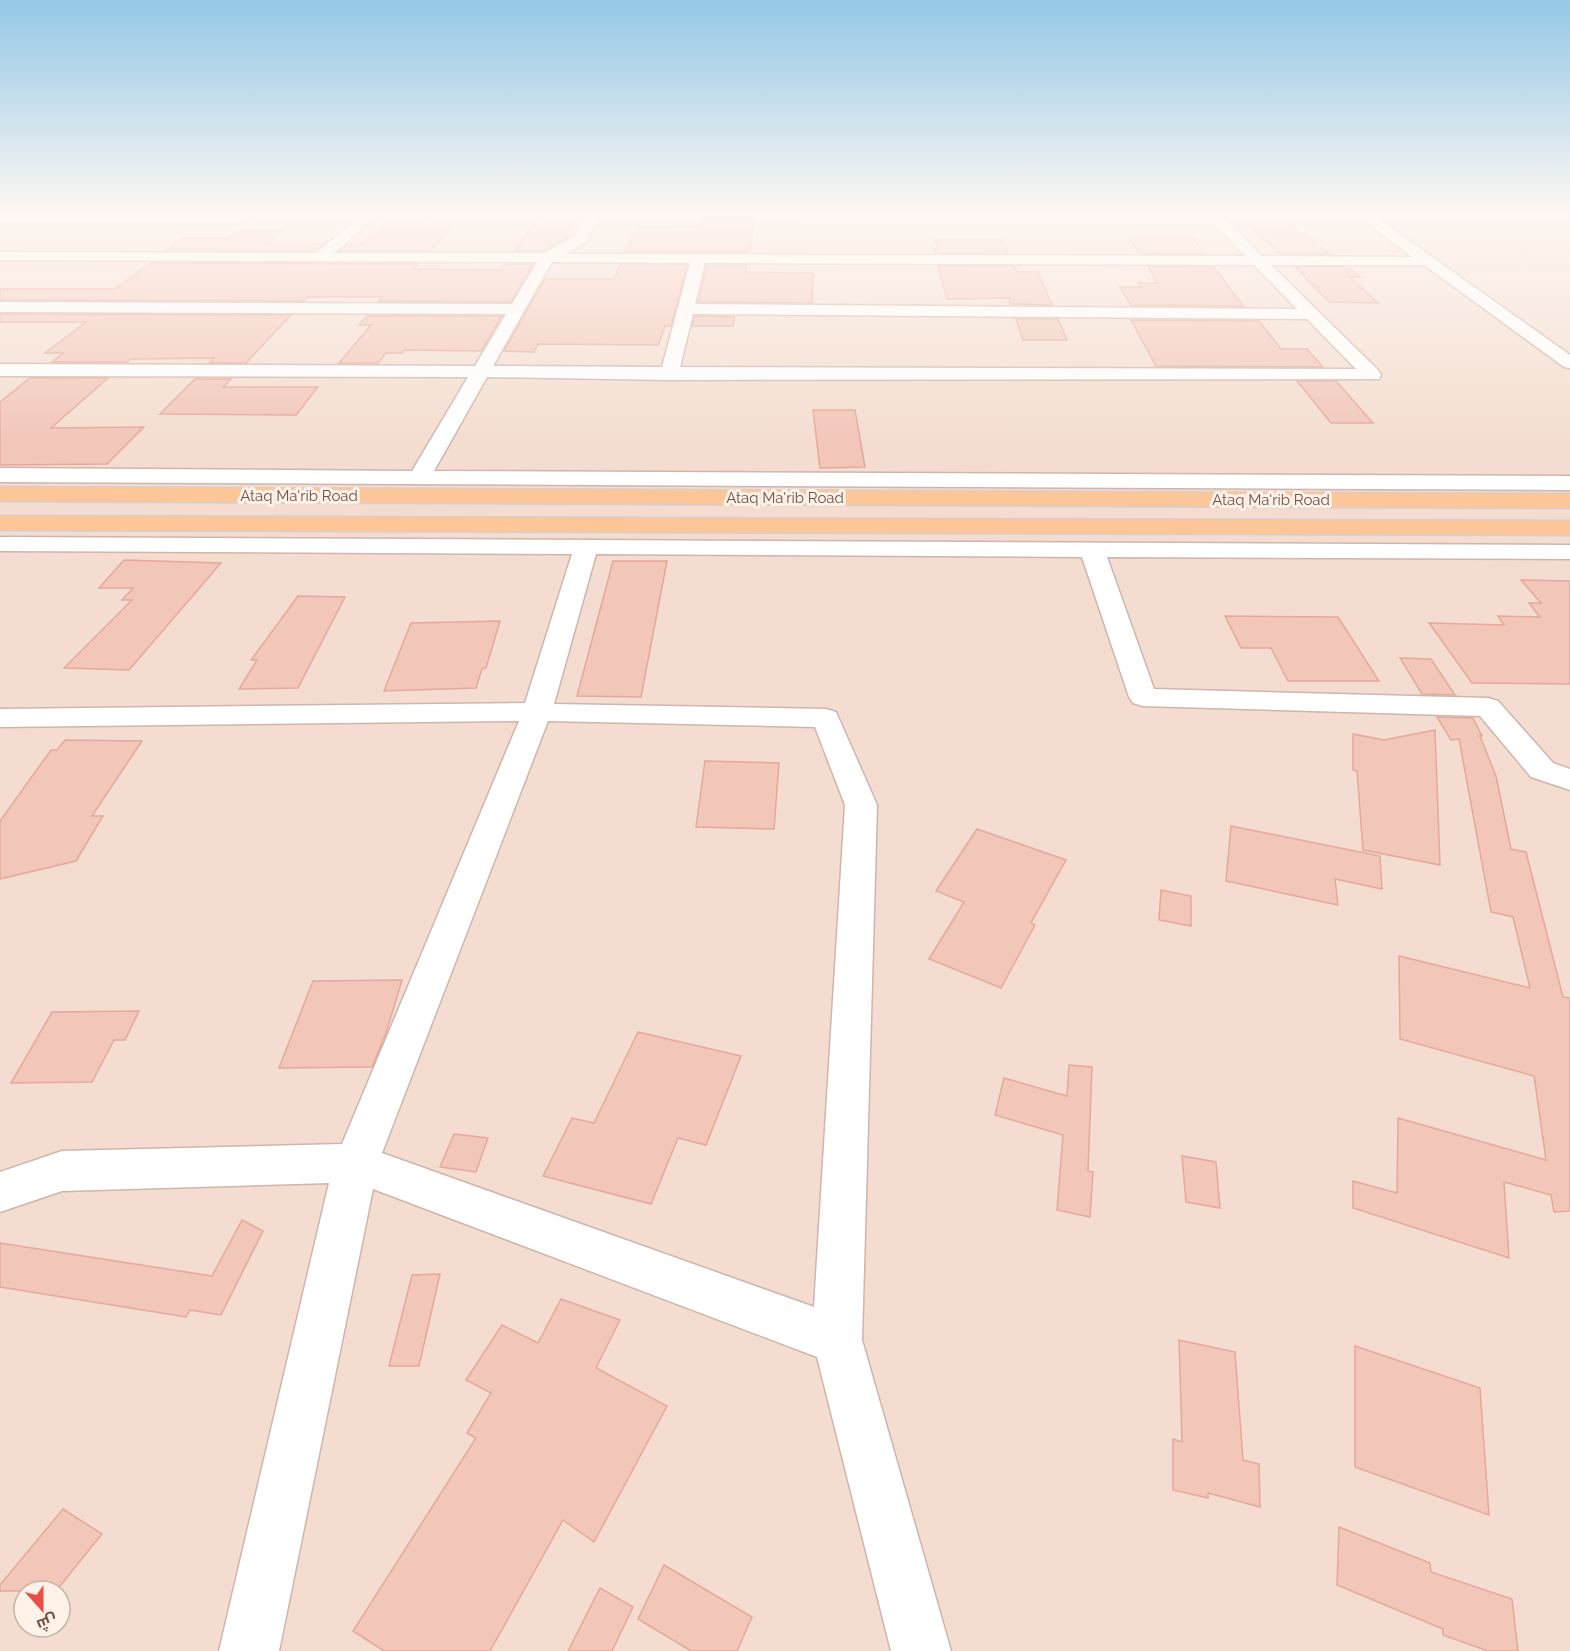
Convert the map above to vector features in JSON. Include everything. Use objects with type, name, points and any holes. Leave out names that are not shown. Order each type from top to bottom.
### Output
[{"type":"main road","name":"Ataq Ma'rib Road","points":[[0,494],[1130,490],[1281,500],[1570,501]]},
{"type":"main road","points":[[1281,500],[1304,526]]},
{"type":"main road","name":"Ataq Ma'rib Road","points":[[0,523],[1570,528]]},
{"type":"street","points":[[420,476],[529,290]]},
{"type":"street","points":[[669,374],[691,290]]},
{"type":"street","points":[[0,370],[481,374],[1372,375],[1287,290]]},
{"type":"street","points":[[1467,290],[1570,363]]},
{"type":"street","points":[[0,307],[518,309]]},
{"type":"street","points":[[686,309],[1311,314]]},
{"type":"street","points":[[0,475],[420,476],[1130,490],[1570,483]]},
{"type":"street","points":[[0,544],[1570,552]]},
{"type":"street","points":[[249,1651],[356,1163],[537,712],[586,548]]},
{"type":"street","points":[[1092,550],[1143,697],[1488,707],[1542,770],[1570,780]]},
{"type":"street","points":[[0,718],[537,712],[826,718],[861,805],[837,1340],[921,1651]]},
{"type":"street","points":[[0,1192],[62,1171],[356,1163],[837,1340]]},
{"type":"shaded area","points":[[0,290],[1570,290],[1570,1651],[0,1651]]},
{"type":"building","points":[[0,290],[518,290],[511,302],[379,301],[383,297],[308,297],[304,301],[0,300]]},
{"type":"building","points":[[539,290],[680,290],[671,326],[665,326],[658,345],[538,344],[534,352],[504,351]]},
{"type":"building","points":[[701,290],[812,290],[812,303],[698,302]]},
{"type":"building","points":[[945,290],[1046,290],[1052,305],[1011,304],[1009,298],[947,299]]},
{"type":"building","points":[[1122,290],[1231,290],[1243,306],[1131,305]]},
{"type":"building","points":[[1317,290],[1364,290],[1378,303],[1329,302]]},
{"type":"building","points":[[0,314],[291,315],[246,363],[209,363],[214,358],[131,359],[127,362],[52,362],[63,353],[45,353],[86,322],[0,322]]},
{"type":"building","points":[[367,316],[502,316],[481,351],[404,350],[402,353],[386,353],[378,363],[339,363],[371,325],[359,325]]},
{"type":"building","points":[[695,316],[734,317],[733,326],[692,326]]},
{"type":"building","points":[[1016,319],[1058,319],[1067,340],[1023,340]]},
{"type":"building","points":[[1131,320],[1259,321],[1281,349],[1307,349],[1323,367],[1156,366]]},
{"type":"building","points":[[30,378],[108,378],[51,428],[144,427],[107,464],[0,465],[0,402]]},
{"type":"building","points":[[195,379],[231,379],[223,387],[318,387],[296,415],[160,414]]},
{"type":"building","points":[[1297,381],[1336,381],[1373,423],[1331,423]]},
{"type":"building","points":[[813,410],[855,410],[865,467],[820,468]]},
{"type":"building","points":[[124,560],[221,563],[129,670],[64,668],[132,600],[122,600],[133,588],[99,588]]},
{"type":"building","points":[[613,561],[667,561],[641,697],[577,696]]},
{"type":"building","points":[[1521,580],[1570,581],[1570,684],[1472,683],[1429,623],[1504,625],[1498,616],[1540,617],[1529,603],[1541,603]]},
{"type":"building","points":[[298,596],[345,597],[298,688],[239,689],[257,660],[251,660]]},
{"type":"building","points":[[1225,616],[1338,617],[1379,681],[1288,681],[1271,648],[1241,648]]},
{"type":"building","points":[[500,621],[486,668],[482,669],[476,688],[384,691],[411,623]]},
{"type":"building","points":[[1400,658],[1431,659],[1455,695],[1422,694]]},
{"type":"building","points":[[1437,717],[1473,718],[1482,736],[1480,736],[1496,776],[1511,849],[1526,852],[1563,997],[1570,998],[1570,1211],[1554,1212],[1551,1195],[1504,1182],[1509,1258],[1353,1208],[1353,1181],[1397,1193],[1398,1118],[1546,1160],[1534,1076],[1400,1039],[1399,956],[1530,988],[1513,917],[1491,912],[1459,739],[1451,740]]},
{"type":"building","points":[[1435,730],[1440,865],[1363,850],[1357,771],[1353,770],[1353,734],[1384,740]]},
{"type":"building","points":[[65,740],[142,741],[92,816],[103,816],[76,861],[0,879],[0,821],[51,750],[57,750]]},
{"type":"building","points":[[705,761],[779,763],[774,829],[696,827]]},
{"type":"building","points":[[1231,826],[1380,856],[1382,889],[1335,879],[1338,905],[1226,881]]},
{"type":"building","points":[[977,829],[1066,860],[1031,923],[1035,925],[1001,988],[929,959],[964,902],[936,891]]},
{"type":"building","points":[[1161,890],[1191,896],[1191,926],[1159,920]]},
{"type":"building","points":[[402,980],[386,1033],[372,1067],[279,1068],[313,981]]},
{"type":"building","points":[[139,1011],[125,1040],[114,1040],[92,1082],[11,1083],[52,1012]]},
{"type":"building","points":[[638,1032],[741,1056],[706,1145],[678,1138],[651,1204],[543,1176],[572,1118],[594,1123]]},
{"type":"building","points":[[1069,1065],[1092,1067],[1088,1171],[1093,1172],[1090,1217],[1057,1210],[1063,1135],[995,1115],[1004,1078],[1067,1096]]},
{"type":"building","points":[[454,1134],[488,1138],[476,1172],[440,1167]]},
{"type":"building","points":[[1182,1156],[1216,1162],[1220,1208],[1186,1202]]},
{"type":"building","points":[[242,1220],[263,1231],[221,1315],[190,1310],[186,1317],[0,1287],[0,1243],[212,1276]]},
{"type":"building","points":[[440,1274],[419,1366],[389,1366],[412,1275]]},
{"type":"building","points":[[561,1299],[620,1320],[596,1368],[667,1406],[594,1542],[563,1520],[490,1651],[384,1651],[353,1631],[476,1438],[467,1433],[491,1393],[466,1380],[502,1325],[538,1343]]},
{"type":"building","points":[[1179,1340],[1235,1352],[1243,1460],[1259,1464],[1260,1507],[1208,1493],[1208,1498],[1173,1490],[1173,1439],[1182,1442]]},
{"type":"building","points":[[1355,1346],[1480,1388],[1489,1515],[1355,1467]]},
{"type":"building","points":[[63,1509],[102,1534],[66,1579],[12,1579],[12,1591],[0,1591],[0,1585]]},
{"type":"building","points":[[1339,1527],[1430,1563],[1431,1572],[1512,1599],[1518,1651],[1488,1651],[1443,1635],[1443,1629],[1337,1585]]},
{"type":"building","points":[[664,1565],[752,1617],[737,1651],[691,1651],[638,1619]]},
{"type":"building","points":[[600,1588],[633,1607],[612,1651],[568,1651]]}]
